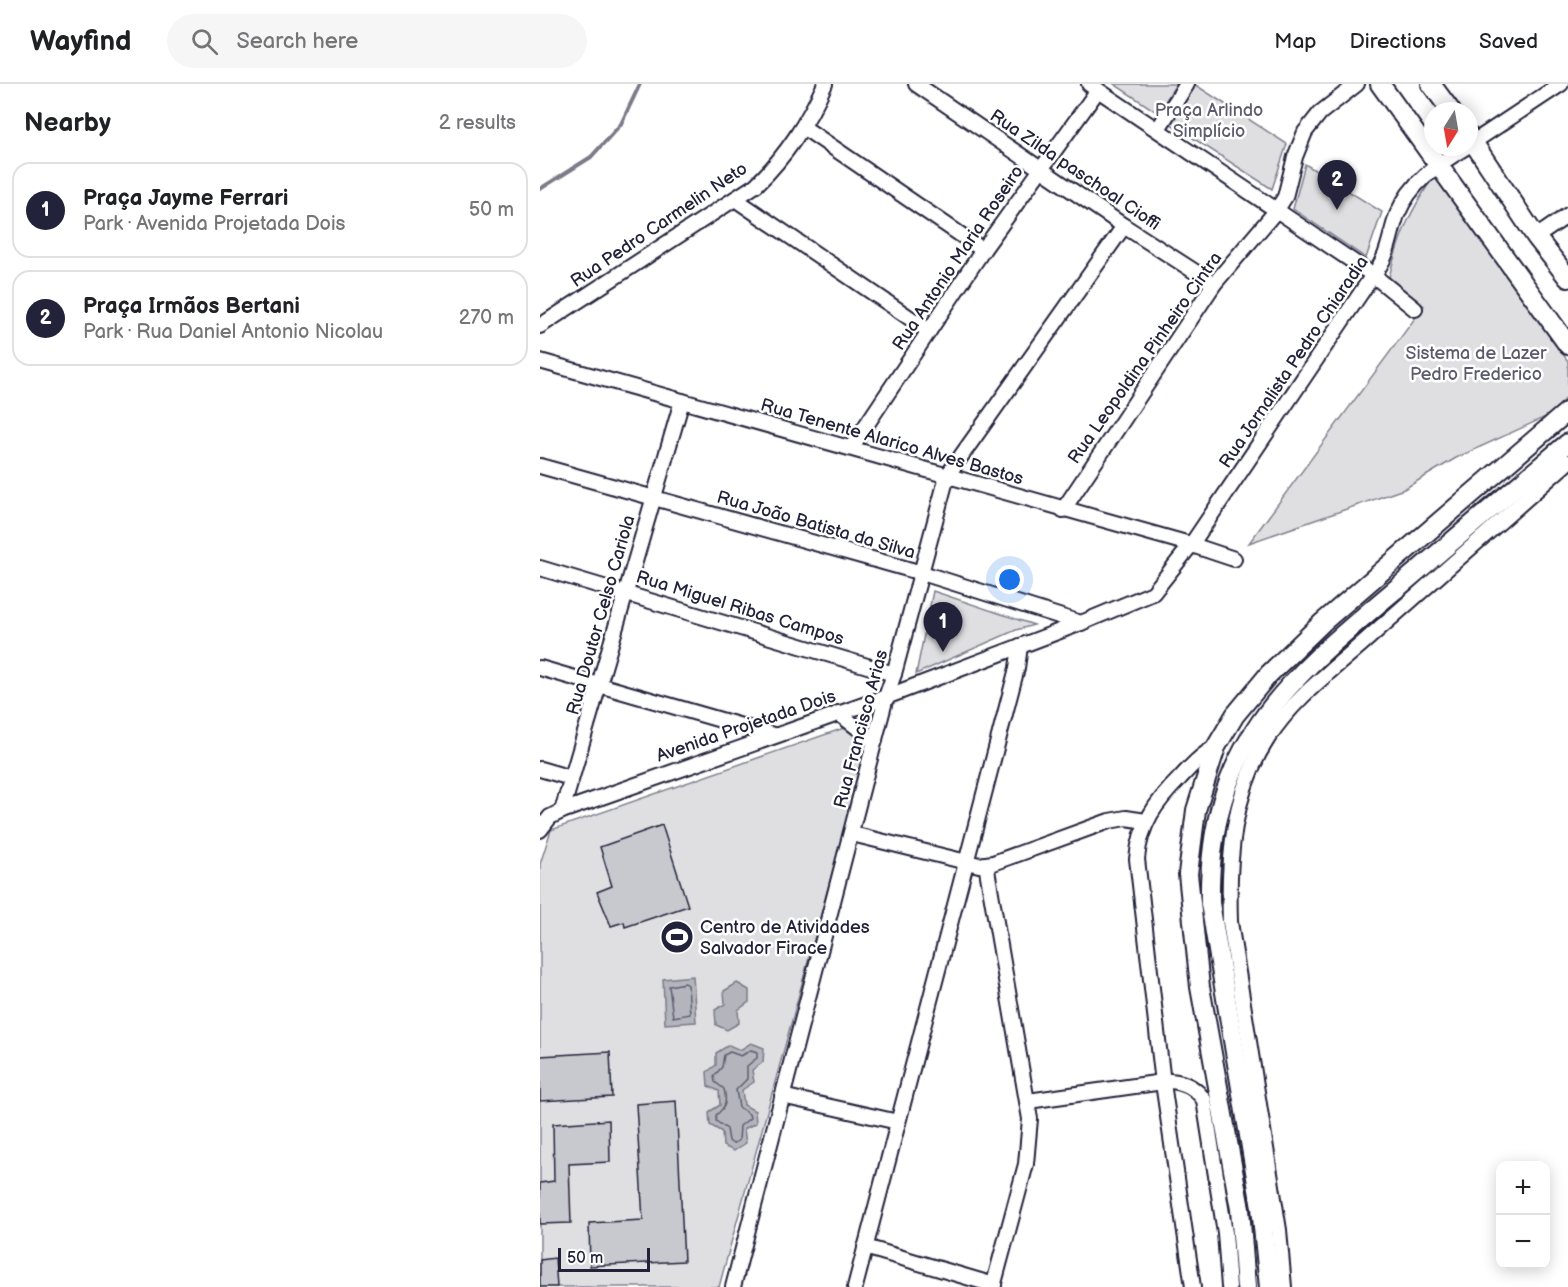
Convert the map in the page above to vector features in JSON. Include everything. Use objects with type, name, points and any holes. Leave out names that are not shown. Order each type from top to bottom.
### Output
[{"type":"main road","points":[[1380,84],[1568,345]]},
{"type":"main road","points":[[1431,84],[1444,102]]},
{"type":"main road","points":[[1478,156],[1568,278]]},
{"type":"main road","points":[[1246,1287],[1240,1209],[1200,987],[1188,874],[1196,810],[1216,747],[1235,715],[1276,666],[1323,622],[1568,411]]},
{"type":"main road","points":[[1269,1287],[1261,1207],[1210,903],[1210,870],[1221,805],[1237,761],[1262,717],[1292,680],[1339,636],[1568,443]]},
{"type":"street","name":"Rua Pedro Carmelin Neto","points":[[540,326],[735,199],[780,161],[803,127],[825,84]]},
{"type":"street","name":"Rua Zilda paschoal Cioffi","points":[[916,84],[1124,226],[1214,284]]},
{"type":"street","points":[[1158,129],[1187,84]]},
{"type":"street","name":"Rua Leopoldina Pinheiro Cintra","points":[[1063,510],[1214,284],[1276,211],[1285,197],[1295,157],[1305,132],[1320,113],[1357,84]]},
{"type":"street","name":"Rua Jornalista Pedro Chiaradia","points":[[1478,137],[1561,84]]},
{"type":"street","points":[[1094,87],[1373,275],[1415,309]]},
{"type":"street","name":"Rua Antonio Maria Roseiro","points":[[851,448],[983,250],[1041,170],[1094,87]]},
{"type":"street","points":[[803,127],[983,250]]},
{"type":"street","name":"Rua Jornalista Pedro Chiaradia","points":[[1191,545],[1373,275],[1384,263],[1398,214],[1406,198],[1429,170],[1451,156]]},
{"type":"street","points":[[735,199],[929,331]]},
{"type":"street","points":[[1536,237],[1568,215]]},
{"type":"street","name":"Rua Francisco Arias","points":[[733,1287],[886,697],[947,477],[1124,226]]},
{"type":"street","name":"Rua Tenente Alarico Alves Bastos","points":[[540,361],[1234,559]]},
{"type":"street","name":"Rua Doutor Celso Cariola","points":[[562,811],[601,686],[682,401]]},
{"type":"street","points":[[1284,1287],[1279,1230],[1230,922],[1228,873],[1232,835],[1243,792],[1257,756],[1284,716],[1311,689],[1568,462]]},
{"type":"street","name":"Rua João Batista da Silva","points":[[540,466],[922,573],[1081,623]]},
{"type":"street","name":"Avenida Projetada Dois","points":[[562,811],[886,697],[1081,623],[1153,592],[1191,545]]},
{"type":"street","name":"Rua Miguel Ribas Campos","points":[[540,568],[894,674]]},
{"type":"street","points":[[855,1287],[1017,668],[1020,646]]},
{"type":"street","points":[[540,668],[773,735]]},
{"type":"street","points":[[838,713],[875,741]]},
{"type":"street","points":[[1193,1287],[1163,1083],[1137,873],[1138,846],[1146,821],[1158,800],[1203,754],[1216,747]]},
{"type":"street","points":[[540,769],[571,778]]},
{"type":"street","points":[[540,830],[550,817],[562,811]]},
{"type":"street","points":[[852,834],[966,864],[986,864],[1109,821],[1126,818],[1146,821]]},
{"type":"street","points":[[866,1248],[994,1286],[1026,1164],[1029,1138],[1028,1101],[986,864]]},
{"type":"street","points":[[1028,1101],[1163,1083],[1185,1083],[1200,1095],[1225,1233],[1229,1287]]},
{"type":"street","points":[[1211,1146],[1218,1094]]},
{"type":"street","points":[[782,1096],[898,1122]]},
{"type":"street","points":[[1225,1233],[1244,1264]]},
{"type":"green space","points":[[1114,84],[1176,84],[1158,113]]},
{"type":"green space","name":"Praça Arlindo Simplício","points":[[1194,84],[1287,144],[1272,189],[1171,124]]},
{"type":"green space","points":[[1305,164],[1382,212],[1366,258],[1293,209]]},
{"type":"green space","name":"Sistema de Lazer Pedro Frederico","points":[[1434,176],[1568,361],[1568,396],[1552,414],[1456,458],[1404,489],[1249,543],[1424,306],[1389,277],[1406,224]]},
{"type":"green space","points":[[933,591],[1034,625],[1016,630],[916,674]]},
{"type":"green space","name":"Centro de Atividades Salvador Firace","points":[[844,728],[857,733],[863,743],[865,753],[719,1287],[540,1287],[540,864],[551,830]]},
{"type":"water","points":[[693,976],[696,1022],[665,1024],[663,979]]},
{"type":"water","points":[[737,983],[749,990],[749,1002],[738,1010],[739,1023],[727,1030],[716,1025],[715,1010],[725,1004],[724,991]]},
{"type":"water","points":[[751,1043],[764,1048],[763,1062],[752,1070],[754,1082],[742,1090],[744,1105],[755,1111],[756,1123],[744,1129],[746,1143],[734,1151],[723,1146],[722,1132],[710,1125],[709,1112],[720,1105],[719,1091],[708,1086],[707,1072],[716,1065],[716,1053],[729,1045],[740,1050]]},
{"type":"building","points":[[662,825],[688,906],[625,927],[624,922],[611,926],[597,892],[612,886],[600,847]]},
{"type":"building","points":[[610,1052],[612,1097],[540,1101],[540,1056]]},
{"type":"building","points":[[676,1101],[684,1261],[590,1266],[589,1223],[643,1220],[636,1104]]},
{"type":"building","points":[[609,1120],[610,1162],[569,1164],[571,1223],[540,1224],[540,1183],[554,1181],[553,1124]]},
{"type":"building","points":[[555,1258],[557,1287],[540,1287],[540,1260]]},
{"type":"waterway","points":[[540,189],[591,157],[621,124],[640,84]]},
{"type":"place","name":"Praça Irmãos Bertani","points":[[1337,210]]},
{"type":"place","name":"Praça Jayme Ferrari","points":[[943,652]]},
{"type":"place","name":"Centro de Atividades Salvador Firace","points":[[677,937]]}]
